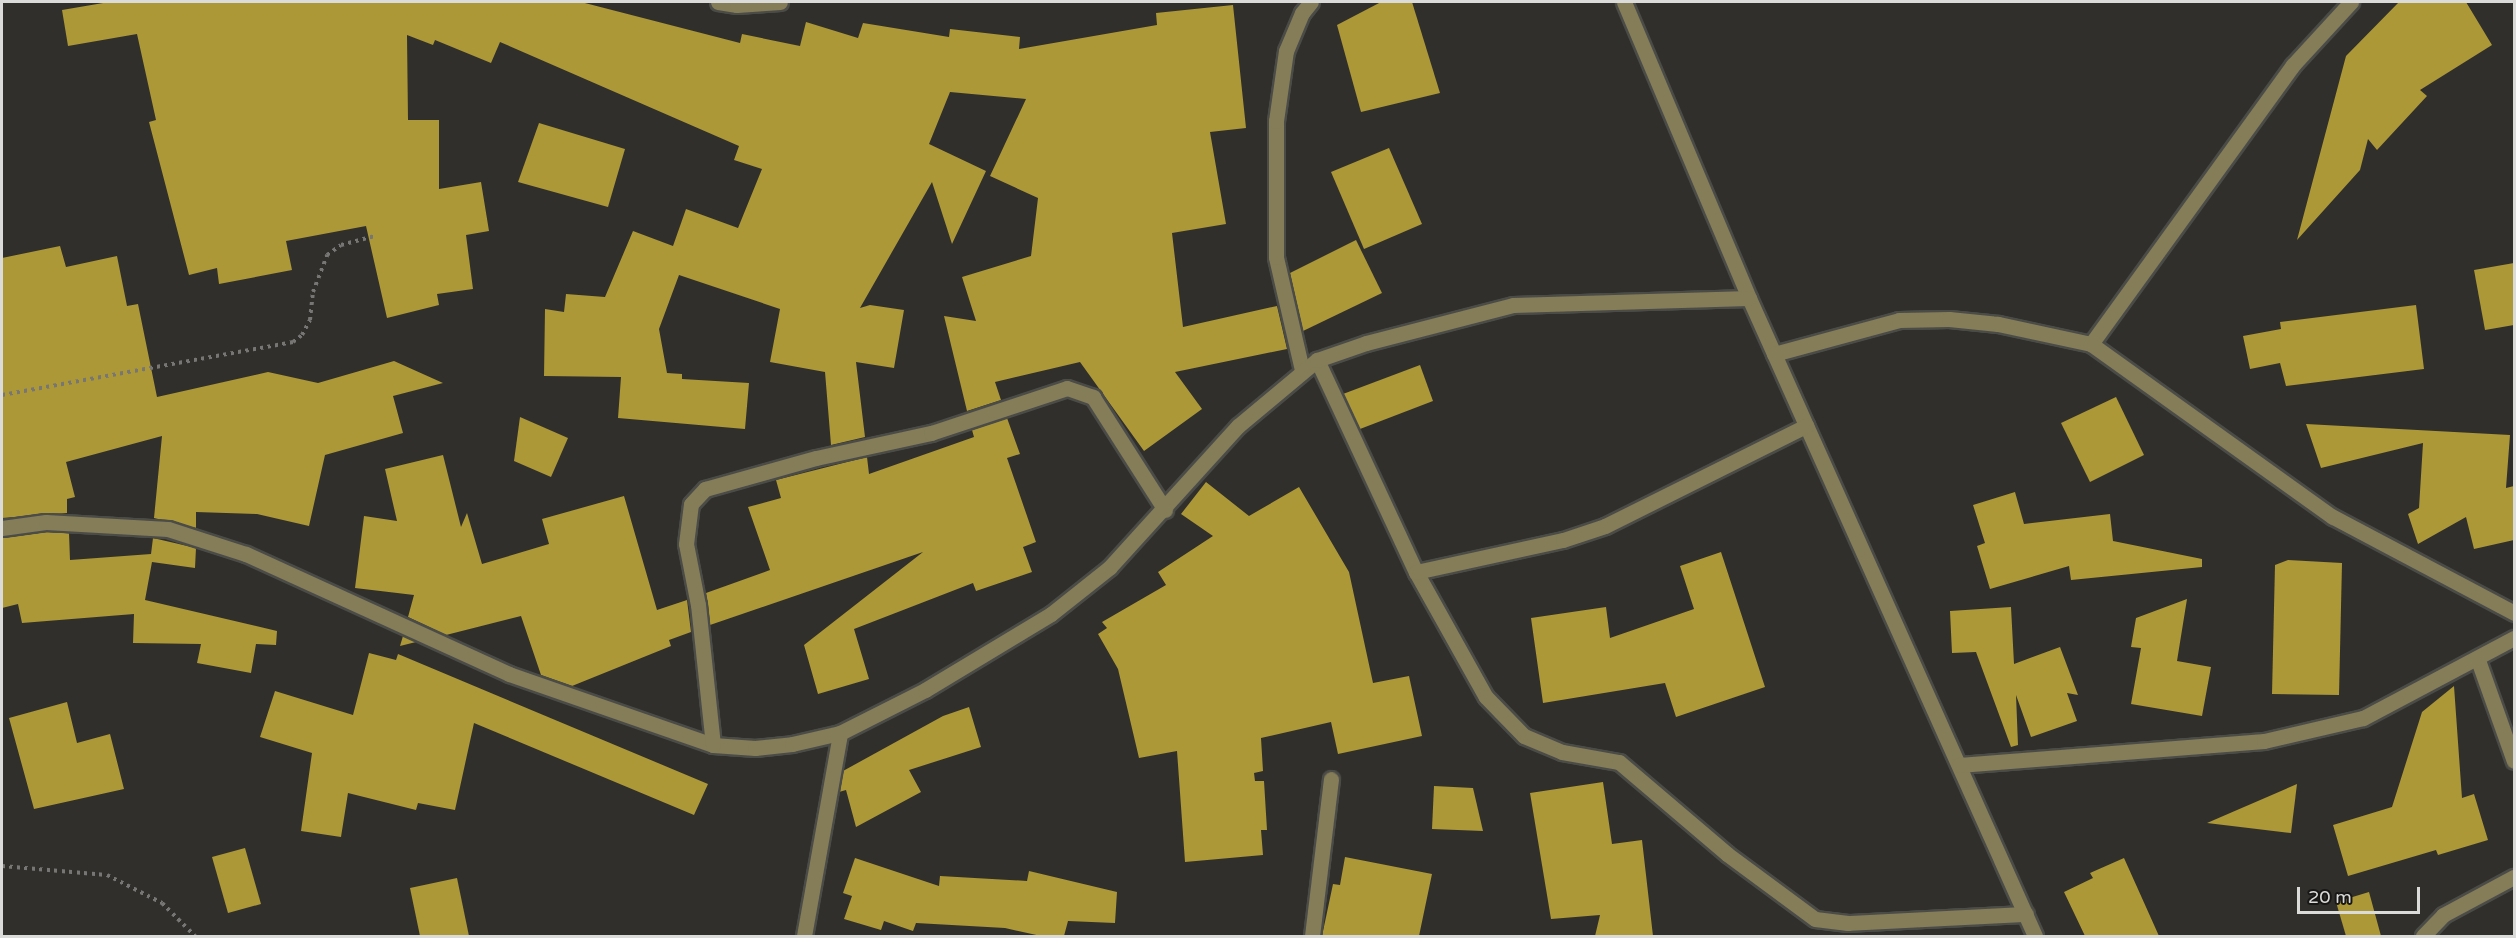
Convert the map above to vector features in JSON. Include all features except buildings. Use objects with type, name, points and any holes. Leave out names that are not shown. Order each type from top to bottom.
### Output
[{"type":"street","points":[[718,2],[737,5],[780,2]]},
{"type":"street","points":[[1302,370],[1276,257],[1276,121],[1286,51],[1302,13],[1311,2]]},
{"type":"street","points":[[1624,2],[1749,298],[2035,936]]},
{"type":"street","points":[[2091,344],[2293,65],[2352,2]]},
{"type":"street","points":[[2,528],[46,522],[168,529],[246,554],[508,674],[713,745],[755,748],[840,734],[925,690],[1051,614],[1110,567],[1165,510],[1238,426],[1302,370],[1317,360],[1365,343],[1513,305],[1749,298]]},
{"type":"street","points":[[1774,354],[1899,320],[1949,319],[1998,324],[2091,344],[2333,518],[2514,613]]},
{"type":"street","points":[[1317,360],[1416,572],[1486,697],[1524,736],[1562,752],[1619,762],[1727,854],[1815,919],[1848,923],[2026,914]]},
{"type":"street","points":[[713,745],[698,605],[686,544],[691,504],[705,489],[816,458],[931,433],[1067,388],[1093,397],[1165,510]]},
{"type":"street","points":[[1416,572],[1563,540],[1605,526],[1806,426]]},
{"type":"street","points":[[1959,765],[2086,752],[2264,741],[2363,718],[2478,660],[2514,638]]},
{"type":"street","points":[[2478,660],[2514,761]]},
{"type":"street","points":[[804,936],[840,734]]},
{"type":"street","points":[[1312,936],[1331,779]]},
{"type":"street","points":[[2423,936],[2443,915],[2514,877]]},
{"type":"path","points":[[2,395],[293,342],[302,335],[310,320],[313,292],[327,255],[342,245],[374,236]]},
{"type":"path","points":[[2,866],[106,875],[162,903],[195,936]]}]
